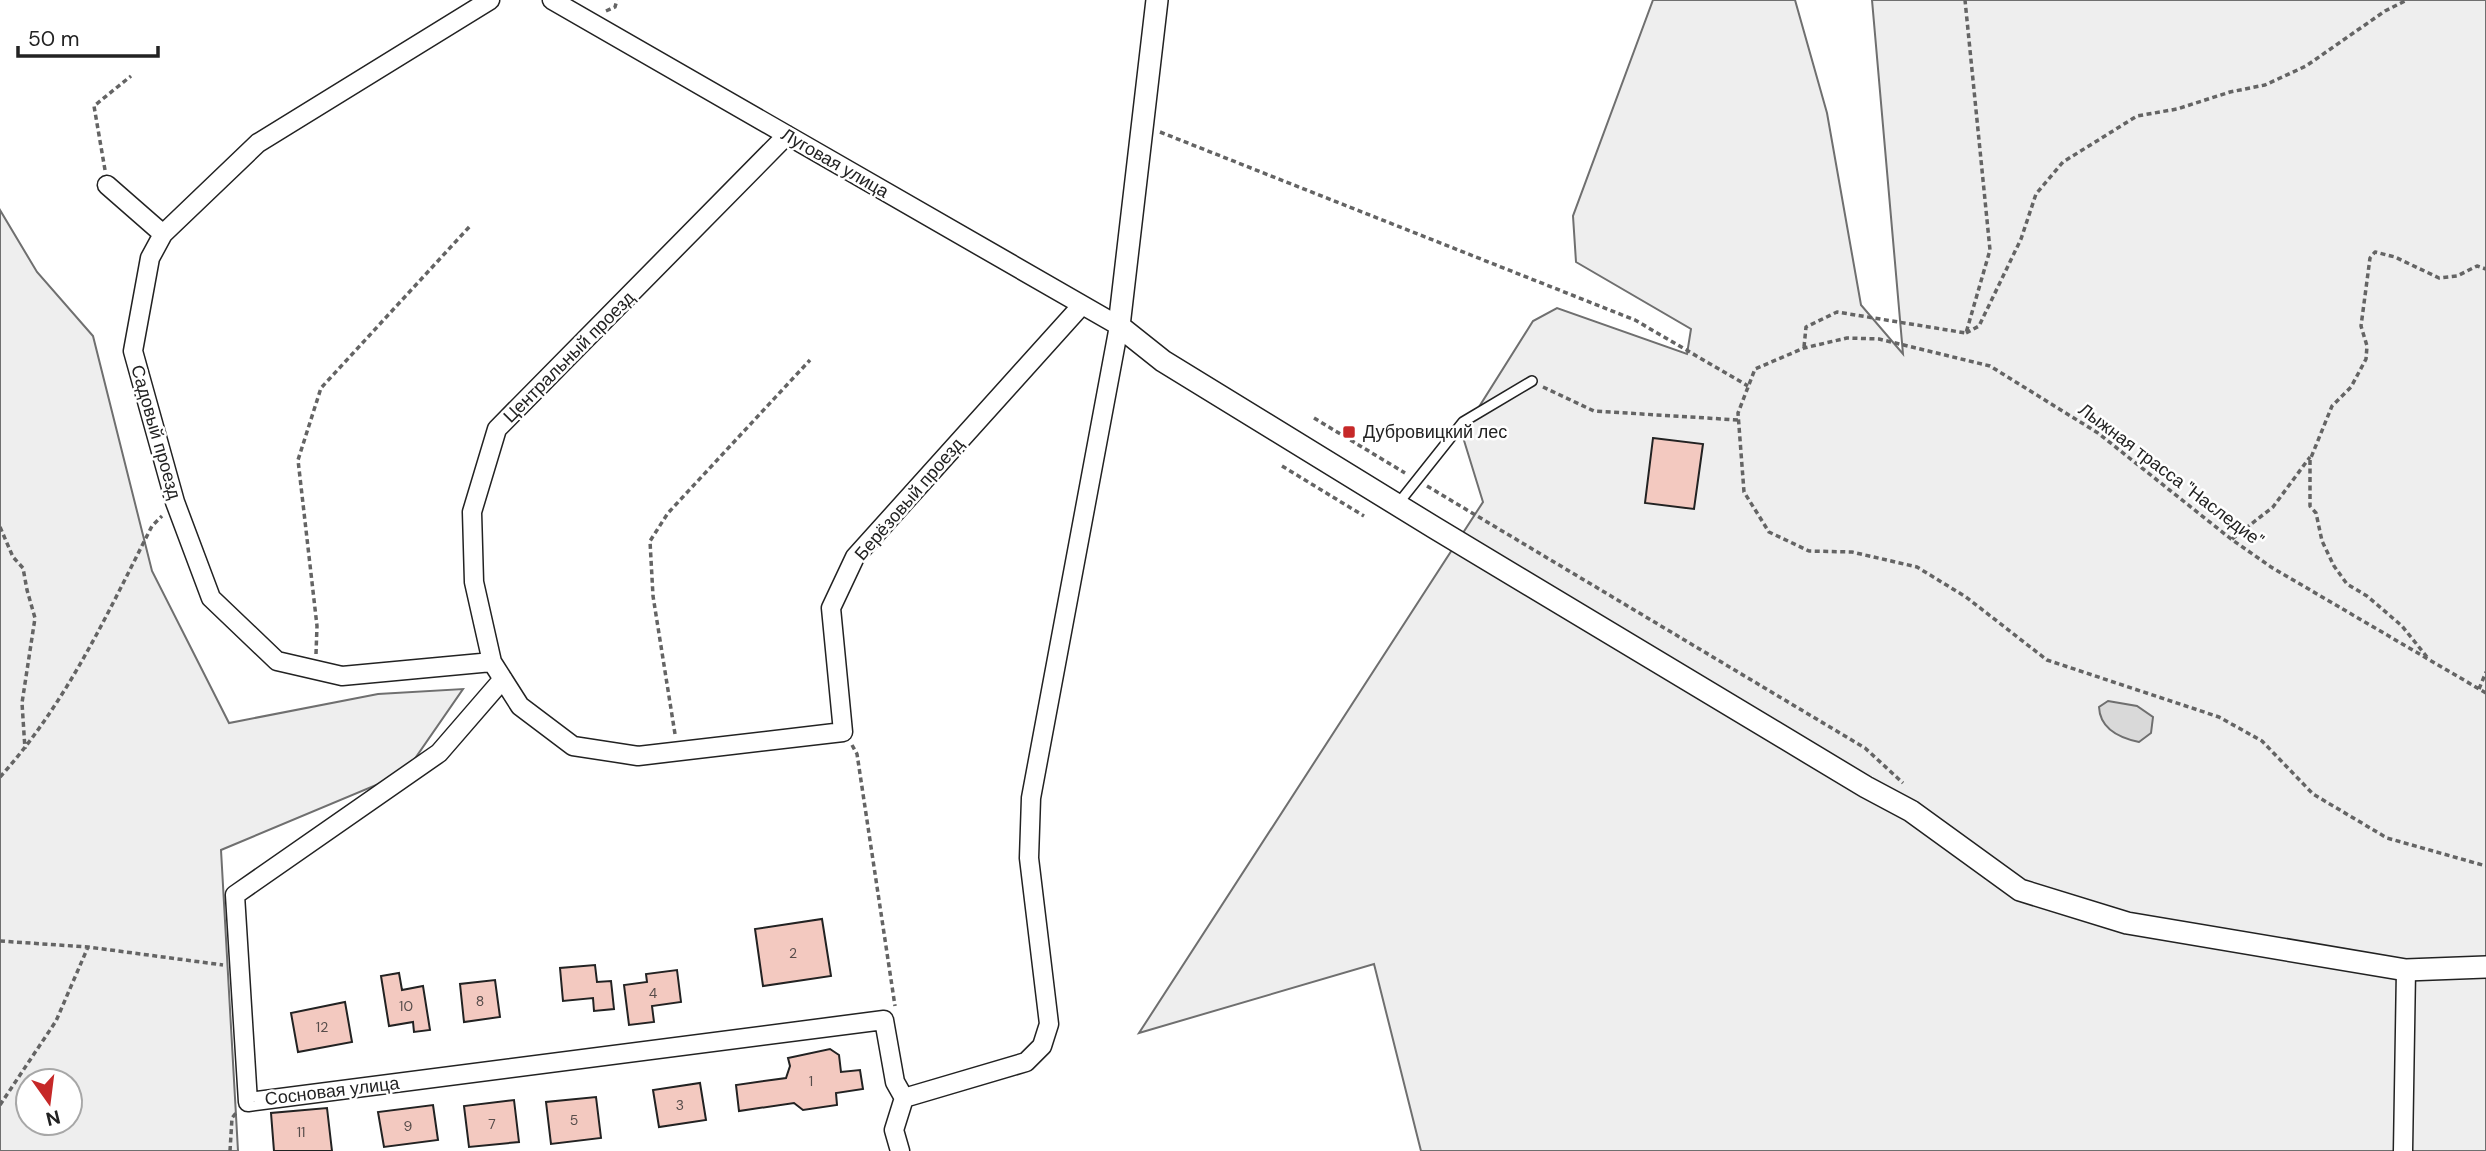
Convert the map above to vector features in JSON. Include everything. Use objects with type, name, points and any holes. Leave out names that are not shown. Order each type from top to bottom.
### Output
[{"type":"street","name":"Садовый проезд","points":[[490,0],[258,143],[163,234],[149,258],[133,351],[175,502],[211,598],[277,661],[342,676],[492,662]]},
{"type":"street","name":"Луговая улица","points":[[552,0],[1119,326]]},
{"type":"street","points":[[904,1098],[1026,1062],[1042,1046],[1049,1024],[1029,858],[1031,798],[1119,326],[1157,0]]},
{"type":"street","name":"Центральный проезд","points":[[787,135],[498,429],[472,512],[474,582],[492,662],[520,706],[573,746],[638,756],[843,732]]},
{"type":"street","points":[[107,185],[163,234]]},
{"type":"street","name":"Берёзовый проезд","points":[[843,732],[831,608],[855,557],[1082,304]]},
{"type":"street","points":[[1119,326],[1163,361],[1397,505],[1911,811],[2020,890],[2127,923],[2406,970],[2486,967]]},
{"type":"street","name":"Сосновая улица","points":[[503,679],[439,753],[235,894],[248,1102],[884,1020]]},
{"type":"street","points":[[2403,1151],[2406,970]]},
{"type":"street","points":[[884,1020],[895,1082],[904,1098],[894,1130],[900,1151]]},
{"type":"lane","points":[[1397,505],[1463,422],[1532,381]]},
{"type":"path","points":[[1965,0],[1990,250],[1966,333]]},
{"type":"path","points":[[1804,348],[1806,327],[1837,312],[1966,333],[1979,326],[2021,239],[2036,194],[2063,162],[2137,116],[2178,109],[2230,92],[2265,85],[2306,66],[2385,11],[2407,0]]},
{"type":"path","points":[[107,185],[94,106],[131,76]]},
{"type":"path","points":[[1142,125],[1635,320],[1748,386]]},
{"type":"path","points":[[314,670],[317,626],[298,460],[321,388],[471,225]]},
{"type":"path","points":[[2428,659],[2402,626],[2367,596],[2347,584],[2334,566],[2322,541],[2316,513],[2310,506],[2310,460],[2332,407],[2351,387],[2367,359],[2367,346],[2361,326],[2370,258],[2375,252],[2395,257],[2439,278],[2458,276],[2477,266],[2486,269]]},
{"type":"path","name":"Лыжная трасса \"Наследие\"","points":[[2486,694],[2271,567],[2231,540],[2098,433],[1990,366],[1879,339],[1847,338],[1804,348],[1755,369],[1738,413],[1744,492],[1769,531],[1809,551],[1852,552],[1917,567],[1966,597],[2047,660],[2220,716],[2262,741],[2313,794],[2386,838],[2486,865]]},
{"type":"path","points":[[677,750],[653,596],[650,541],[668,513],[810,360]]},
{"type":"path","points":[[1532,381],[1594,411],[1738,421]]},
{"type":"path","points":[[1314,418],[1865,748],[1909,788]]},
{"type":"path","points":[[2231,540],[2273,507],[2314,452]]},
{"type":"path","points":[[1282,466],[1364,516]]},
{"type":"path","points":[[0,777],[25,750],[87,656],[152,526],[175,502]]},
{"type":"path","points":[[0,527],[13,557],[23,568],[35,618],[22,703],[25,750]]},
{"type":"path","points":[[2479,690],[2486,672]]},
{"type":"path","points":[[843,732],[858,754],[895,1006],[884,1020]]},
{"type":"path","points":[[0,941],[88,947],[239,967]]},
{"type":"path","points":[[0,1105],[56,1021],[88,947]]},
{"type":"path","points":[[230,1151],[232,1118],[248,1102]]},
{"type":"shaded area","points":[[1653,0],[1795,0],[1827,113],[1861,305],[1903,354],[1872,0],[2486,0],[2486,1151],[1421,1151],[1374,964],[1139,1033],[1483,502],[1462,434],[1533,321],[1557,308],[1687,354],[1691,329],[1576,262],[1573,216]]},
{"type":"shaded area","points":[[0,210],[37,272],[93,336],[152,571],[229,723],[378,694],[463,689],[405,773],[221,850],[238,1151],[0,1151]]},
{"type":"shaded area","points":[[2108,701],[2137,706],[2153,717],[2151,733],[2139,742],[2112,731],[2100,715],[2099,707]]},
{"type":"building","points":[[1653,438],[1703,444],[1694,509],[1645,503]]},
{"type":"building","points":[[822,919],[831,976],[763,986],[755,929]]},
{"type":"building","points":[[595,965],[597,982],[611,981],[614,1009],[594,1011],[593,998],[563,1001],[560,968]]},
{"type":"building","points":[[677,970],[681,1002],[652,1006],[654,1022],[629,1025],[624,985],[647,982],[646,974]]},
{"type":"building","points":[[399,973],[402,990],[423,986],[430,1030],[414,1032],[413,1022],[389,1026],[381,976]]},
{"type":"building","points":[[495,980],[500,1017],[464,1022],[460,984]]},
{"type":"building","points":[[345,1002],[352,1042],[298,1052],[291,1013]]},
{"type":"building","points":[[830,1049],[839,1055],[841,1072],[860,1070],[863,1089],[836,1093],[837,1105],[803,1110],[794,1103],[739,1111],[736,1085],[786,1078],[790,1066],[788,1058]]},
{"type":"building","points":[[700,1083],[706,1120],[659,1127],[653,1090]]},
{"type":"building","points":[[596,1097],[601,1138],[551,1144],[546,1102]]},
{"type":"building","points":[[514,1100],[519,1142],[469,1147],[464,1106]]},
{"type":"building","points":[[433,1105],[438,1140],[384,1147],[378,1112]]},
{"type":"building","points":[[327,1108],[332,1151],[274,1151],[271,1113]]},
{"type":"place","name":"Дубровицкий лес","points":[[1349,432]]}]
